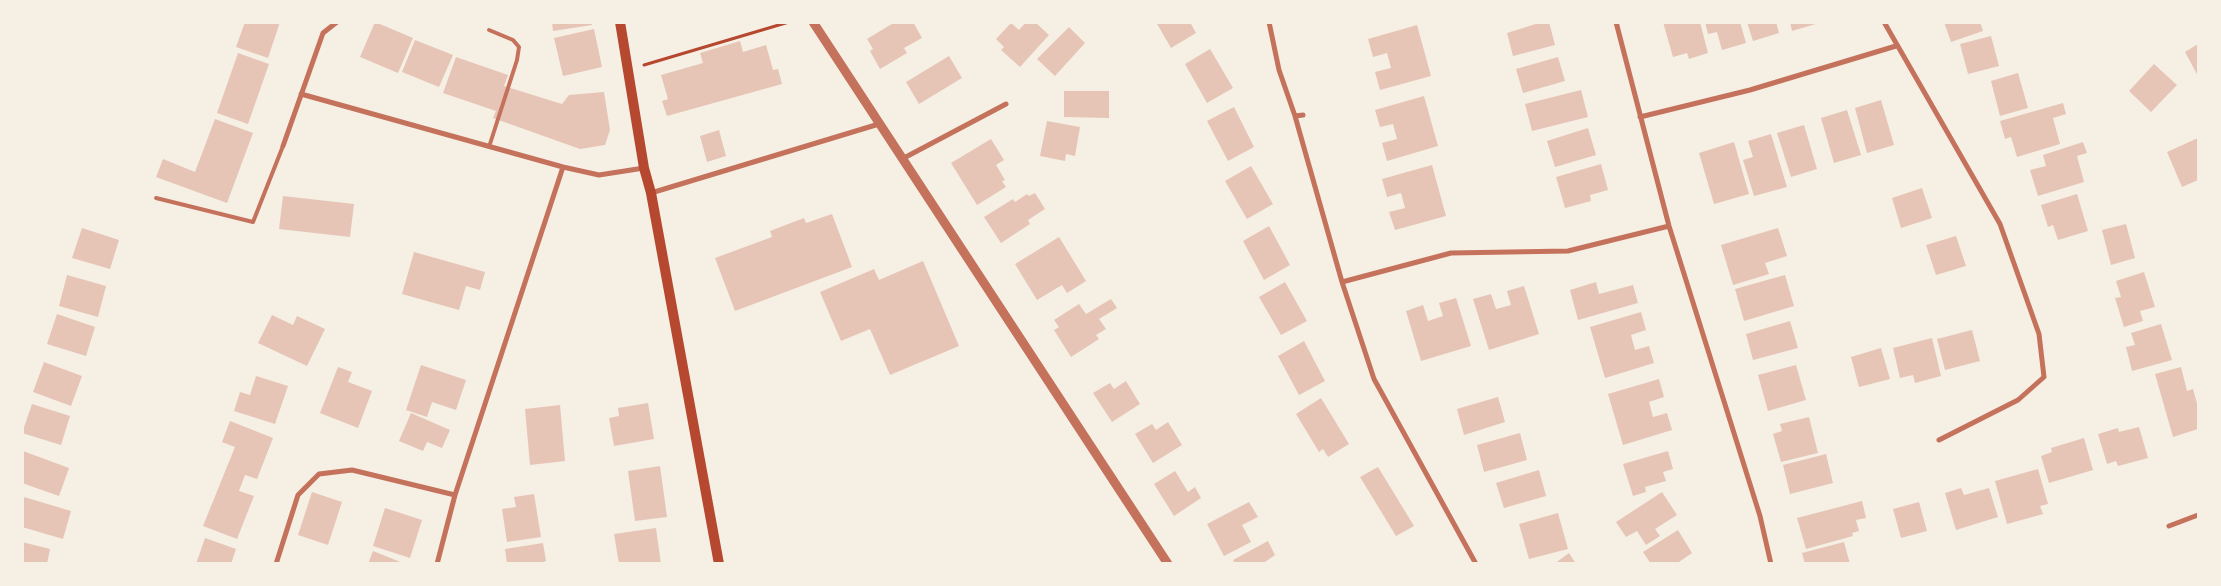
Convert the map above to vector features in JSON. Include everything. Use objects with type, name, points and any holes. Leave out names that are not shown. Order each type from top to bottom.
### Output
[{"type":"main road","points":[[620,22],[644,168],[651,192],[719,564]]},
{"type":"street","points":[[283,146],[323,33],[337,22]]},
{"type":"street","points":[[813,22],[1168,564]]},
{"type":"street","points":[[1269,22],[1279,70],[1342,282],[1374,379],[1474,563]]},
{"type":"street","points":[[1616,22],[1669,226],[1760,516],[1771,564]]},
{"type":"street","points":[[1884,22],[1896,46],[2000,224],[2039,334],[2044,377],[2018,400],[1939,440]]},
{"type":"street","points":[[1640,117],[1750,90],[1896,46]]},
{"type":"street","points":[[302,94],[489,147],[599,175],[644,168]]},
{"type":"street","points":[[902,160],[1006,104]]},
{"type":"street","points":[[1294,116],[1303,114]]},
{"type":"street","points":[[651,192],[879,124]]},
{"type":"street","points":[[437,564],[455,495],[563,167]]},
{"type":"street","points":[[1342,282],[1451,253],[1568,251],[1669,226]]},
{"type":"street","points":[[276,564],[276,557],[298,495],[319,474],[352,470],[455,495]]},
{"type":"street","points":[[2169,526],[2198,515]]},
{"type":"lane","points":[[489,30],[513,40],[519,47],[517,60],[489,147]]},
{"type":"lane","points":[[156,198],[253,222],[283,146]]},
{"type":"path","points":[[628,69],[789,22]]},
{"type":"building","points":[[245,22],[280,22],[268,58],[236,47]]},
{"type":"building","points":[[375,22],[413,38],[398,73],[360,57]]},
{"type":"building","points":[[552,22],[592,22],[592,25],[553,31]]},
{"type":"building","points":[[895,22],[913,22],[922,38],[904,48],[907,53],[880,69],[870,51],[873,49],[867,39]]},
{"type":"building","points":[[1026,22],[1035,22],[1049,35],[1020,67],[1001,50],[1004,47],[996,39],[1011,23],[1019,30]]},
{"type":"building","points":[[1156,22],[1190,22],[1196,33],[1171,48]]},
{"type":"building","points":[[1542,22],[1549,22],[1555,45],[1513,56],[1507,33]]},
{"type":"building","points":[[1663,22],[1700,22],[1708,53],[1689,59],[1687,53],[1673,57]]},
{"type":"building","points":[[1705,22],[1740,22],[1746,43],[1722,50],[1717,32],[1708,34]]},
{"type":"building","points":[[1747,22],[1776,22],[1779,33],[1753,41]]},
{"type":"building","points":[[1790,22],[1819,22],[1819,23],[1792,31]]},
{"type":"building","points":[[1944,22],[1980,22],[1983,31],[1951,42]]},
{"type":"building","points":[[1417,25],[1431,76],[1380,90],[1375,72],[1391,68],[1387,53],[1373,57],[1368,39]]},
{"type":"building","points":[[1069,27],[1085,43],[1055,76],[1037,59]]},
{"type":"building","points":[[594,29],[602,67],[563,76],[554,38]]},
{"type":"building","points":[[1991,36],[1999,66],[1968,74],[1960,44]]},
{"type":"building","points":[[415,40],[453,55],[439,87],[402,72]]},
{"type":"building","points":[[740,41],[743,52],[766,45],[773,70],[778,69],[782,84],[667,116],[662,101],[668,99],[661,75],[703,63],[700,53]]},
{"type":"building","points":[[2198,44],[2198,76],[2185,52]]},
{"type":"building","points":[[1210,49],[1233,88],[1207,103],[1185,64]]},
{"type":"building","points":[[238,53],[269,64],[248,124],[217,113]]},
{"type":"building","points":[[949,56],[962,78],[919,104],[906,82]]},
{"type":"building","points":[[456,57],[508,75],[504,86],[562,104],[569,95],[604,92],[610,130],[605,145],[580,149],[493,118],[496,111],[443,93]]},
{"type":"building","points":[[1558,57],[1565,81],[1523,93],[1516,69]]},
{"type":"building","points":[[2154,64],[2177,85],[2151,112],[2129,91]]},
{"type":"building","points":[[2018,73],[2028,108],[2000,116],[1991,81]]},
{"type":"building","points":[[1581,90],[1588,117],[1532,131],[1525,104]]},
{"type":"building","points":[[1064,91],[1109,91],[1109,118],[1064,117]]},
{"type":"building","points":[[1424,96],[1438,146],[1387,161],[1382,143],[1397,139],[1393,124],[1380,127],[1375,110]]},
{"type":"building","points":[[1881,100],[1894,145],[1867,153],[1855,108]]},
{"type":"building","points":[[2063,103],[2066,114],[2053,118],[2060,144],[2017,157],[2011,137],[2005,139],[2000,121]]},
{"type":"building","points":[[1234,107],[1254,147],[1228,161],[1207,121]]},
{"type":"building","points":[[1847,110],[1861,155],[1834,163],[1821,118]]},
{"type":"building","points":[[215,119],[253,133],[227,203],[156,177],[163,159],[195,172]]},
{"type":"building","points":[[1047,121],[1080,127],[1075,156],[1066,154],[1065,161],[1040,156]]},
{"type":"building","points":[[1804,125],[1817,169],[1791,177],[1777,133]]},
{"type":"building","points":[[1588,128],[1596,155],[1555,167],[1547,141]]},
{"type":"building","points":[[719,130],[726,156],[707,162],[700,136]]},
{"type":"building","points":[[1771,134],[1787,187],[1754,196],[1743,160],[1753,157],[1748,141]]},
{"type":"building","points":[[2198,138],[2198,180],[2182,187],[2167,152]]},
{"type":"building","points":[[991,139],[1004,160],[996,165],[1005,180],[1002,181],[1006,187],[977,205],[951,163]]},
{"type":"building","points":[[1734,142],[1749,194],[1714,204],[1699,153]]},
{"type":"building","points":[[2083,142],[2087,153],[2077,156],[2084,182],[2038,196],[2030,170],[2046,166],[2043,155]]},
{"type":"building","points":[[1601,164],[1608,190],[1590,195],[1591,201],[1565,208],[1556,177]]},
{"type":"building","points":[[1432,165],[1446,216],[1395,230],[1389,212],[1405,208],[1401,193],[1387,197],[1382,179]]},
{"type":"building","points":[[1251,166],[1273,204],[1247,219],[1225,181]]},
{"type":"building","points":[[1922,188],[1932,218],[1901,228],[1892,198]]},
{"type":"building","points":[[1035,193],[1045,209],[1028,220],[1030,224],[1001,243],[984,217],[1013,199],[1015,202],[1027,194],[1029,196]]},
{"type":"building","points":[[2077,194],[2088,231],[2058,240],[2053,225],[2048,227],[2041,205]]},
{"type":"building","points":[[283,196],[354,204],[350,237],[279,229]]},
{"type":"building","points":[[832,214],[852,267],[735,311],[715,258],[772,237],[770,231],[804,218],[806,223]]},
{"type":"building","points":[[2126,224],[2135,258],[2111,265],[2102,230]]},
{"type":"building","points":[[1269,226],[1290,265],[1264,280],[1243,241]]},
{"type":"building","points":[[82,228],[119,240],[110,269],[72,258]]},
{"type":"building","points":[[1778,228],[1787,256],[1765,263],[1769,274],[1733,285],[1721,245]]},
{"type":"building","points":[[1956,236],[1966,266],[1936,275],[1926,245]]},
{"type":"building","points":[[1059,237],[1086,281],[1067,293],[1062,285],[1037,300],[1015,264]]},
{"type":"building","points":[[414,252],[485,272],[480,290],[466,286],[459,310],[402,294]]},
{"type":"building","points":[[923,261],[959,346],[890,375],[870,329],[841,341],[820,292],[874,269],[879,280]]},
{"type":"building","points":[[2144,272],[2155,307],[2140,311],[2143,321],[2124,327],[2115,298],[2121,297],[2116,281]]},
{"type":"building","points":[[67,275],[106,286],[98,317],[59,306]]},
{"type":"building","points":[[1785,275],[1794,306],[1744,321],[1735,289]]},
{"type":"building","points":[[1285,282],[1307,321],[1281,335],[1259,297]]},
{"type":"building","points":[[1596,282],[1599,294],[1633,285],[1638,303],[1578,320],[1570,290]]},
{"type":"building","points":[[1524,286],[1539,334],[1489,350],[1473,299],[1491,294],[1496,309],[1511,305],[1507,291]]},
{"type":"building","points":[[1456,298],[1471,346],[1421,361],[1406,311],[1423,305],[1428,321],[1443,316],[1439,303]]},
{"type":"building","points":[[1111,299],[1117,308],[1099,319],[1106,329],[1096,335],[1099,339],[1071,357],[1054,330],[1059,327],[1054,320],[1079,304],[1086,314]]},
{"type":"building","points":[[1641,312],[1646,330],[1631,335],[1635,350],[1649,346],[1654,363],[1605,378],[1590,327]]},
{"type":"building","points":[[57,314],[95,327],[86,356],[47,344]]},
{"type":"building","points":[[272,315],[293,325],[297,316],[325,329],[307,366],[258,343]]},
{"type":"building","points":[[1790,321],[1798,348],[1753,360],[1746,334]]},
{"type":"building","points":[[2161,324],[2172,360],[2132,371],[2126,347],[2135,345],[2131,333]]},
{"type":"building","points":[[1972,330],[1980,361],[1945,370],[1937,339]]},
{"type":"building","points":[[1932,338],[1941,376],[1915,383],[1913,375],[1900,378],[1893,348]]},
{"type":"building","points":[[1304,341],[1325,381],[1299,395],[1278,356]]},
{"type":"building","points":[[1881,348],[1890,379],[1859,387],[1851,357]]},
{"type":"building","points":[[44,362],[82,376],[71,406],[33,392]]},
{"type":"building","points":[[421,365],[466,380],[456,410],[432,402],[427,417],[406,410]]},
{"type":"building","points":[[1796,365],[1806,400],[1768,411],[1758,375]]},
{"type":"building","points":[[338,367],[352,372],[348,382],[372,391],[358,428],[320,413]]},
{"type":"building","points":[[2181,367],[2187,391],[2193,389],[2198,407],[2198,429],[2173,437],[2155,374]]},
{"type":"building","points":[[256,376],[288,386],[275,424],[234,411],[240,392],[250,395]]},
{"type":"building","points":[[1659,379],[1664,397],[1649,402],[1653,417],[1667,413],[1672,430],[1623,445],[1608,394]]},
{"type":"building","points":[[1126,381],[1140,404],[1112,422],[1093,393],[1110,383],[1114,389]]},
{"type":"building","points":[[1498,397],[1505,422],[1464,435],[1457,409]]},
{"type":"building","points":[[1321,398],[1349,444],[1328,457],[1323,449],[1319,452],[1296,414]]},
{"type":"building","points":[[648,403],[654,439],[614,446],[609,418],[619,416],[618,408]]},
{"type":"building","points":[[32,404],[70,416],[61,445],[22,433]]},
{"type":"building","points":[[560,405],[565,461],[530,465],[525,409]]},
{"type":"building","points":[[411,413],[450,430],[442,448],[427,442],[423,451],[399,441]]},
{"type":"building","points":[[1809,417],[1818,453],[1781,462],[1773,434],[1782,431],[1780,424]]},
{"type":"building","points":[[230,421],[273,438],[257,479],[245,475],[239,491],[254,496],[237,539],[203,526],[235,447],[222,442]]},
{"type":"building","points":[[1168,422],[1182,445],[1153,463],[1135,434],[1152,424],[1156,430]]},
{"type":"building","points":[[2139,427],[2148,458],[2118,466],[2116,461],[2107,464],[2098,434],[2118,428],[2119,432]]},
{"type":"building","points":[[1520,433],[1527,460],[1484,472],[1477,445]]},
{"type":"building","points":[[2084,438],[2093,470],[2049,483],[2041,456],[2052,452],[2051,448]]},
{"type":"building","points":[[23,451],[69,468],[59,496],[22,483]]},
{"type":"building","points":[[1668,451],[1673,469],[1663,472],[1666,481],[1645,487],[1646,492],[1633,496],[1623,464]]},
{"type":"building","points":[[1826,454],[1833,483],[1790,494],[1783,465]]},
{"type":"building","points":[[660,466],[667,517],[635,521],[628,471]]},
{"type":"building","points":[[1378,467],[1414,526],[1396,536],[1360,477]]},
{"type":"building","points":[[2038,469],[2048,504],[2040,506],[2043,514],[2007,524],[1995,481]]},
{"type":"building","points":[[1539,470],[1546,496],[1504,508],[1496,483]]},
{"type":"building","points":[[1175,471],[1188,492],[1195,487],[1201,498],[1174,516],[1154,484]]},
{"type":"building","points":[[1961,488],[1964,495],[1989,488],[1998,517],[1956,530],[1945,493]]},
{"type":"building","points":[[312,492],[342,502],[328,545],[298,535]]},
{"type":"building","points":[[1662,492],[1677,515],[1655,529],[1660,536],[1646,545],[1637,531],[1626,537],[1616,522]]},
{"type":"building","points":[[534,494],[541,537],[507,542],[502,509],[516,507],[514,497]]},
{"type":"building","points":[[24,497],[71,511],[63,539],[22,527]]},
{"type":"building","points":[[1862,501],[1866,518],[1856,520],[1859,531],[1852,533],[1853,536],[1806,549],[1797,518]]},
{"type":"building","points":[[1249,502],[1258,517],[1242,525],[1251,542],[1224,556],[1207,524]]},
{"type":"building","points":[[1919,502],[1927,531],[1901,538],[1893,509]]},
{"type":"building","points":[[385,508],[422,520],[410,558],[373,546]]},
{"type":"building","points":[[1558,513],[1568,549],[1529,559],[1519,524]]},
{"type":"building","points":[[656,528],[661,564],[619,564],[614,534]]},
{"type":"building","points":[[1678,530],[1692,553],[1676,564],[1651,564],[1643,552]]},
{"type":"building","points":[[205,538],[236,549],[231,564],[196,564]]},
{"type":"building","points":[[1268,541],[1275,555],[1262,564],[1235,564],[1233,560]]},
{"type":"building","points":[[22,542],[50,549],[47,564],[22,564]]},
{"type":"building","points":[[1844,542],[1850,564],[1805,564],[1802,553]]},
{"type":"building","points":[[543,543],[546,561],[537,564],[507,564],[505,549]]},
{"type":"building","points":[[373,551],[403,563],[403,564],[368,564]]},
{"type":"building","points":[[1569,553],[1576,564],[1554,564]]}]
